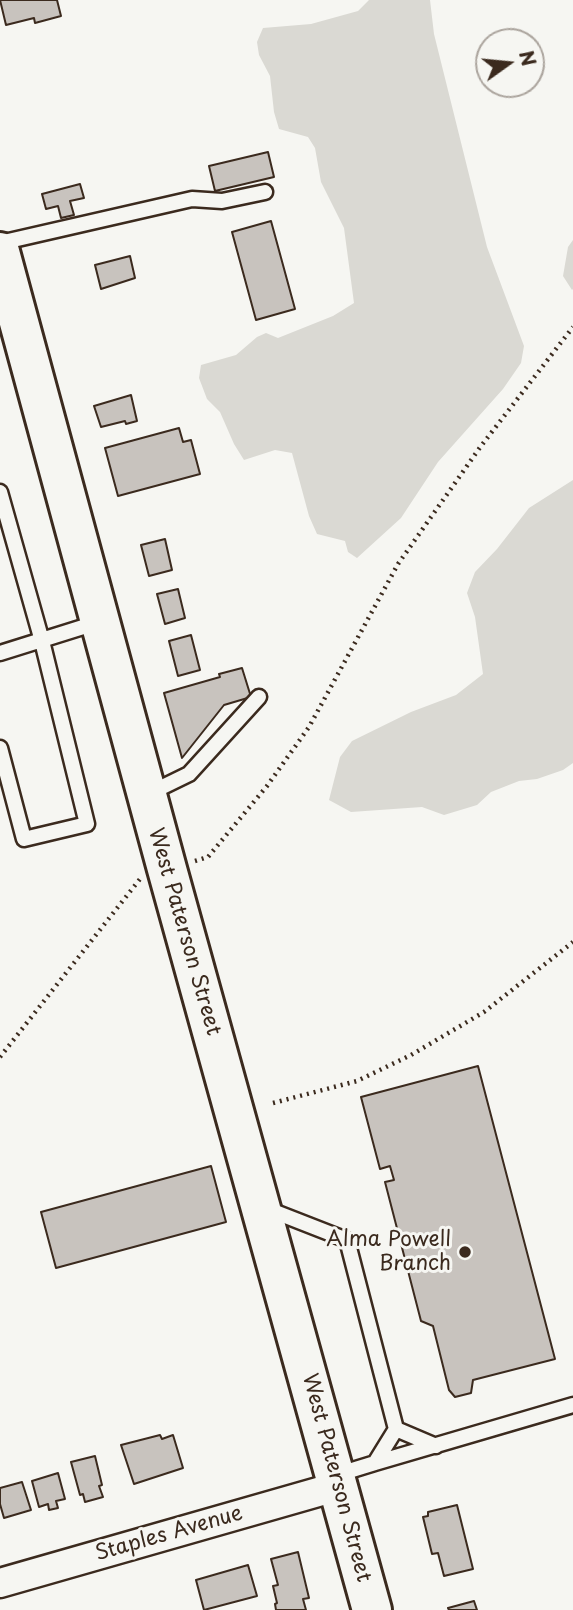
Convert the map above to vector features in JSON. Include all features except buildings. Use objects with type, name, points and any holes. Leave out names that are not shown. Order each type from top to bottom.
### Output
[{"type":"street","name":"West Paterson Street","points":[[0,252],[146,795],[372,1610]]},
{"type":"street","name":"Staples Avenue","points":[[0,1583],[337,1480]]},
{"type":"lane","points":[[0,243],[192,199],[222,201],[265,192]]},
{"type":"lane","points":[[0,492],[43,641],[87,824],[24,839],[0,748]]},
{"type":"lane","points":[[0,653],[100,622]]},
{"type":"lane","points":[[146,795],[190,774],[259,698]]},
{"type":"lane","points":[[261,1206],[347,1240],[396,1429],[374,1463]]},
{"type":"lane","points":[[337,1480],[374,1463],[573,1405]]},
{"type":"lane","points":[[396,1429],[436,1446]]},
{"type":"path","points":[[0,1057],[138,880],[208,857],[293,753],[398,564],[481,446],[573,327]]},
{"type":"path","points":[[273,1103],[357,1081],[421,1050],[484,1012],[573,942]]},
{"type":"shaded area","points":[[369,0],[430,0],[434,34],[487,247],[524,346],[521,363],[503,389],[438,462],[401,518],[357,558],[348,552],[345,541],[317,534],[309,516],[292,453],[275,450],[244,460],[220,412],[207,399],[199,378],[201,365],[236,355],[257,337],[266,333],[278,338],[333,316],[354,303],[344,228],[321,182],[315,148],[308,137],[279,129],[270,76],[259,55],[257,42],[263,28],[311,24],[358,11]]},
{"type":"shaded area","points":[[573,240],[572,290],[563,276],[568,247]]},
{"type":"shaded area","points":[[573,480],[573,763],[563,770],[537,779],[519,781],[491,792],[477,805],[444,815],[422,807],[351,812],[329,800],[340,757],[352,741],[411,712],[456,695],[483,674],[475,617],[467,593],[475,572],[529,508]]},
{"type":"place","name":"Alma Powell Branch","points":[[465,1252]]}]
